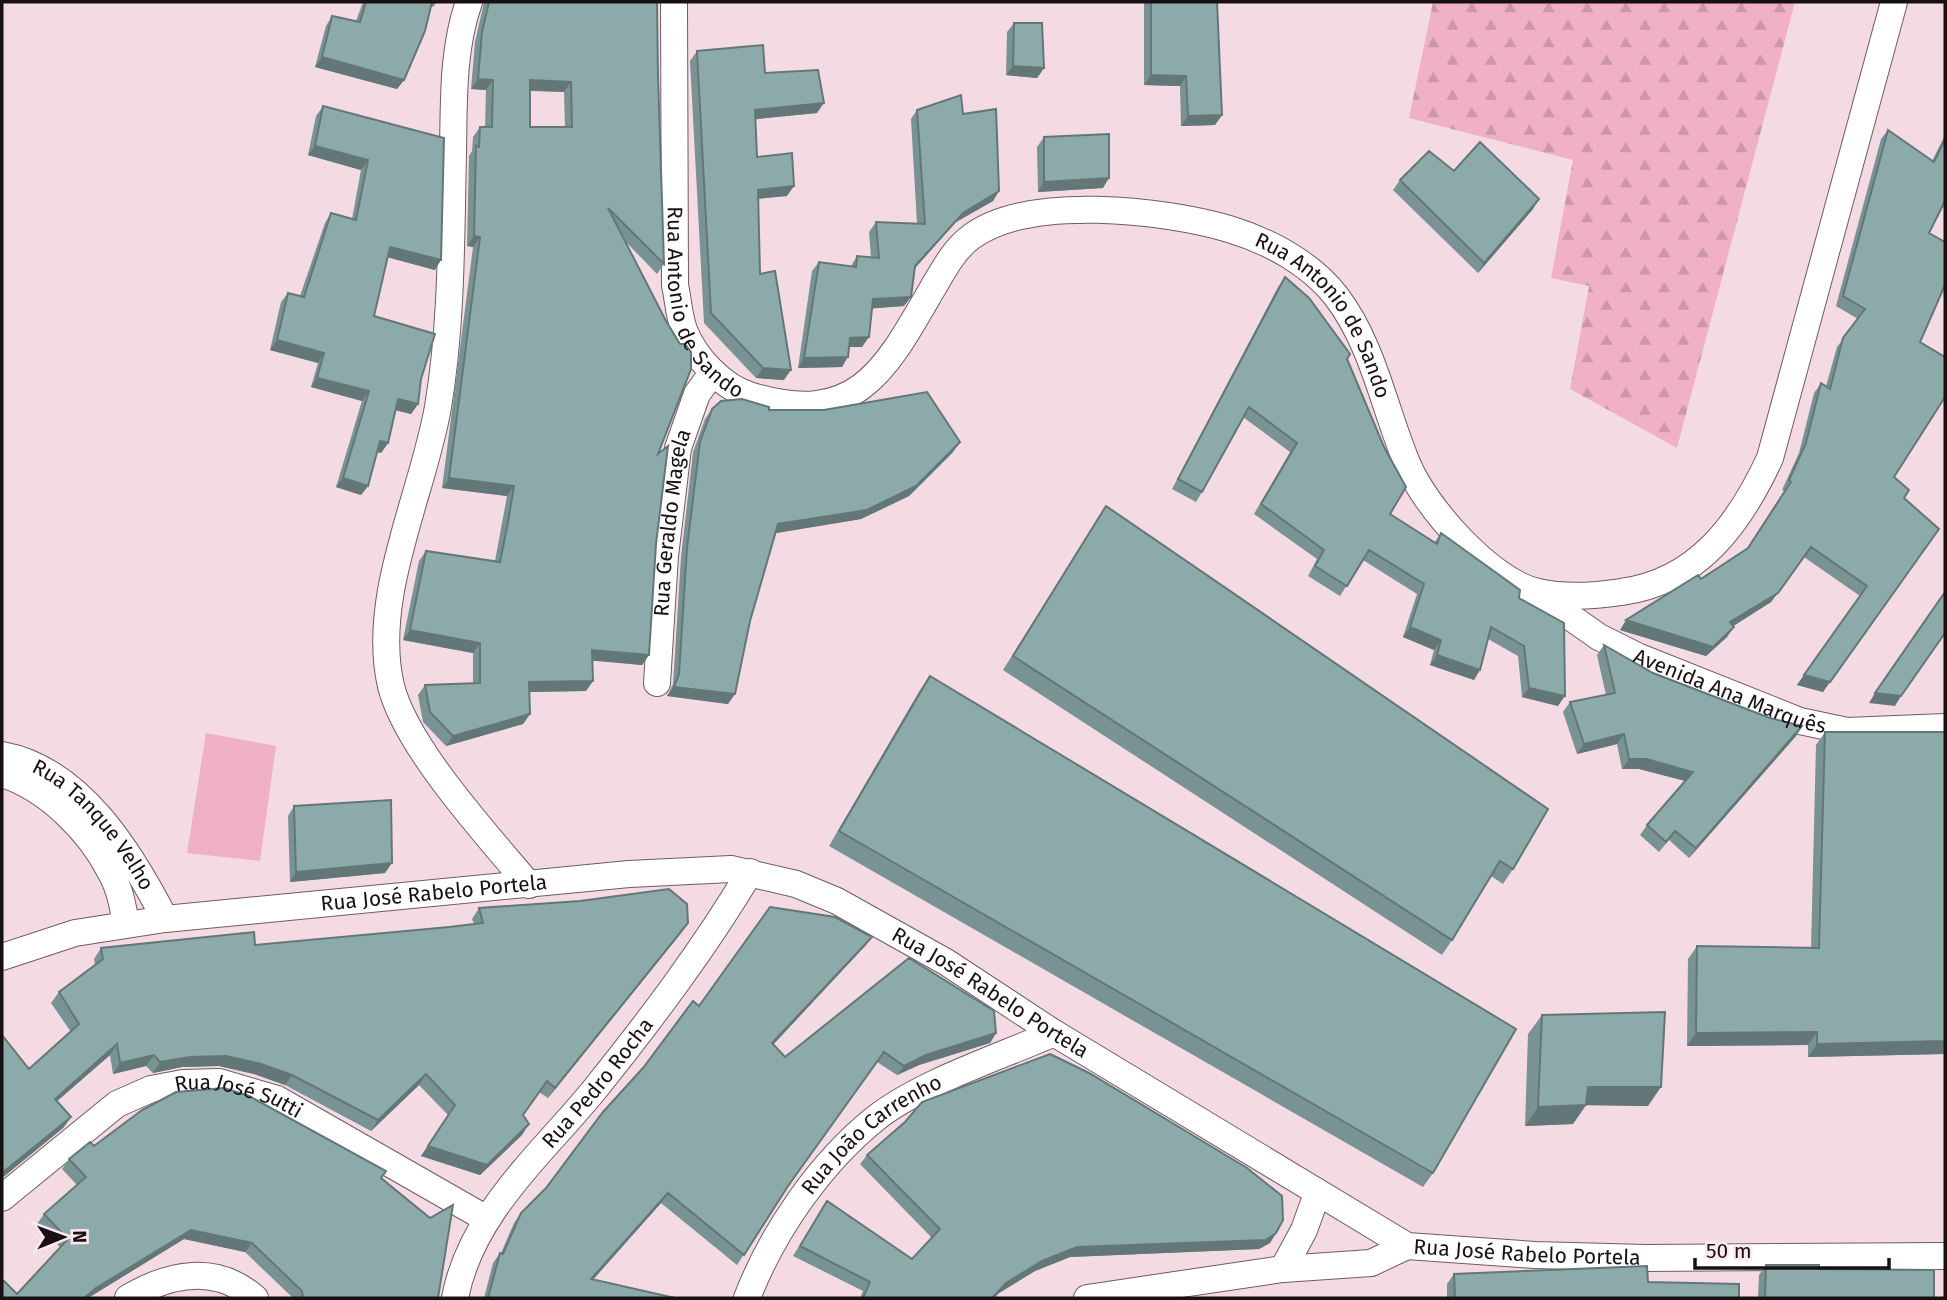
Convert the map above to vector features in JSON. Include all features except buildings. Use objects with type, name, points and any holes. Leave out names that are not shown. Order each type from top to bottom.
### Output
[{"type":"street","points":[[469,2],[455,74],[447,334],[437,410],[391,598],[386,653],[391,686],[400,711],[418,743],[476,822],[529,886]]},
{"type":"street","name":"Rua Antonio de Sando","points":[[674,2],[675,285],[683,329],[713,372],[743,393],[770,401],[826,404],[846,397],[869,383],[900,345],[947,263],[970,237],[1006,219],[1046,213],[1132,210],[1185,217],[1235,231],[1276,248],[1293,257],[1335,295],[1354,326],[1407,465],[1424,497],[1448,527],[1478,555],[1534,592],[1562,595],[1609,594],[1636,590],[1663,580],[1698,559],[1727,533],[1751,501],[1770,458],[1894,2]]},
{"type":"street","name":"Rua Geraldo Magela","points":[[657,683],[665,556],[678,447],[697,394],[713,372]]},
{"type":"street","name":"Avenida Ana Marquês","points":[[1534,592],[1599,637],[1637,656],[1800,721],[1847,731],[1945,727]]},
{"type":"street","name":"Rua Tanque Velho","points":[[2,755],[23,759],[54,777],[91,808],[135,868],[165,919]]},
{"type":"street","name":"Rua Tanque Velho","points":[[2,774],[17,779],[43,795],[94,844],[112,874],[126,924]]},
{"type":"street","name":"Rua José Rabelo Portela","points":[[2,957],[75,933],[165,919],[681,870],[750,872],[796,884],[837,901],[946,962],[1054,1033],[1407,1246],[1535,1255],[1646,1258],[1945,1256]]},
{"type":"street","name":"Rua Pedro Rocha","points":[[455,1298],[468,1250],[485,1218],[595,1088],[679,982],[750,872]]},
{"type":"street","name":"Rua João Carrenho","points":[[747,1298],[788,1218],[830,1162],[877,1118],[919,1093],[1054,1033]]},
{"type":"street","name":"Rua José Sutti","points":[[2,1198],[117,1104],[151,1089],[183,1083],[219,1082],[277,1099],[485,1218]]},
{"type":"street","points":[[1283,1269],[1304,1230],[1317,1194]]},
{"type":"street","points":[[1087,1298],[1283,1269],[1371,1263],[1407,1246]]},
{"type":"street","points":[[128,1298],[154,1283],[191,1275],[212,1275],[240,1285],[255,1298]]},
{"type":"green space","points":[[1433,2],[1795,2],[1677,448],[1570,389],[1589,286],[1551,278],[1573,160],[1409,118]]},
{"type":"green space","points":[[206,733],[276,746],[260,861],[187,853]]}]
